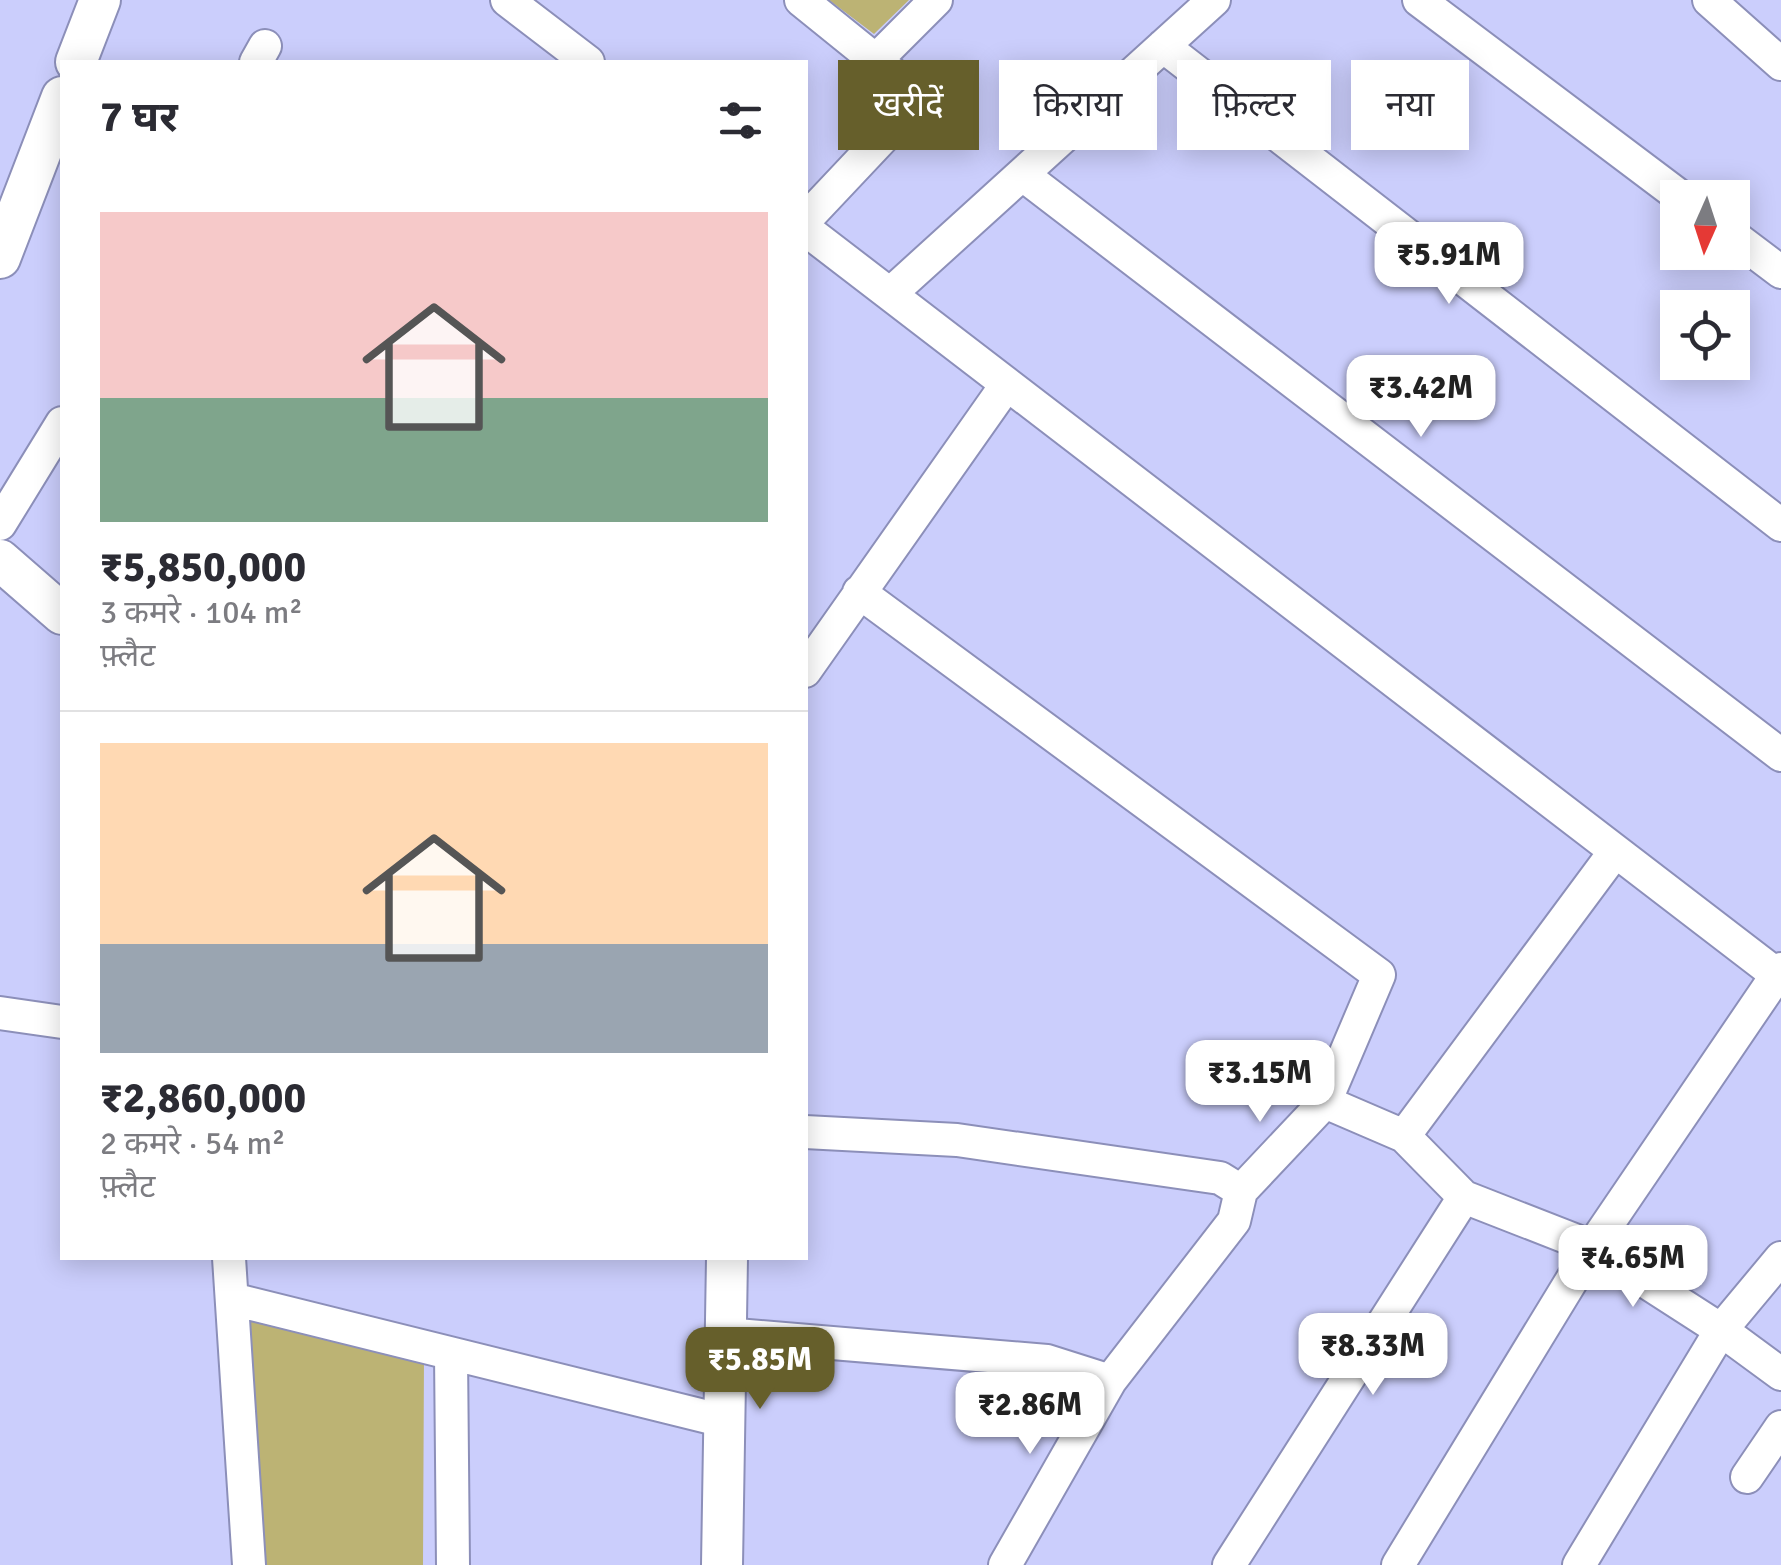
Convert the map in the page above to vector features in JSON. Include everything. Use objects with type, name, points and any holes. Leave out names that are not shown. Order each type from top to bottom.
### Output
[{"type":"street","points":[[77,60],[100,0]]},
{"type":"street","points":[[507,0],[570,57]]},
{"type":"street","points":[[801,0],[876,60],[936,0]]},
{"type":"street","points":[[890,294],[1214,0]]},
{"type":"street","points":[[1419,0],[1660,181]]},
{"type":"street","points":[[1709,0],[1781,64]]},
{"type":"street","points":[[1163,46],[1781,524]]},
{"type":"street","points":[[1,250],[60,102]]},
{"type":"street","points":[[808,232],[877,150]]},
{"type":"street","points":[[1023,174],[1781,754]]},
{"type":"street","points":[[808,234],[1779,974],[1592,1247],[1398,1565]]},
{"type":"street","points":[[1750,249],[1781,272]]},
{"type":"street","points":[[808,667],[1008,384]]},
{"type":"street","points":[[0,524],[60,426]]},
{"type":"street","points":[[0,560],[60,612]]},
{"type":"street","points":[[859,592],[1379,976],[1325,1102],[1241,1191],[1234,1220],[1110,1381],[1005,1565]]},
{"type":"street","points":[[1404,1136],[1608,862]]},
{"type":"street","points":[[0,1013],[60,1022]]},
{"type":"street","points":[[1325,1102],[1404,1136],[1464,1197],[1592,1247],[1721,1330],[1781,1374]]},
{"type":"street","points":[[808,1132],[976,1143],[1220,1178],[1241,1191]]},
{"type":"street","points":[[1229,1565],[1464,1197]]},
{"type":"street","points":[[1579,1565],[1721,1330],[1781,1258]]},
{"type":"street","points":[[229,1260],[249,1565]]},
{"type":"street","points":[[722,1565],[727,1260]]},
{"type":"street","points":[[232,1299],[724,1421]]},
{"type":"street","points":[[726,1334],[1047,1361],[1110,1381]]},
{"type":"street","points":[[451,1354],[453,1565]]},
{"type":"street","points":[[1747,1477],[1781,1428]]},
{"type":"shaded area","points":[[829,0],[909,0],[874,34]]},
{"type":"shaded area","points":[[242,1312],[424,1356],[423,1565],[259,1565]]}]
